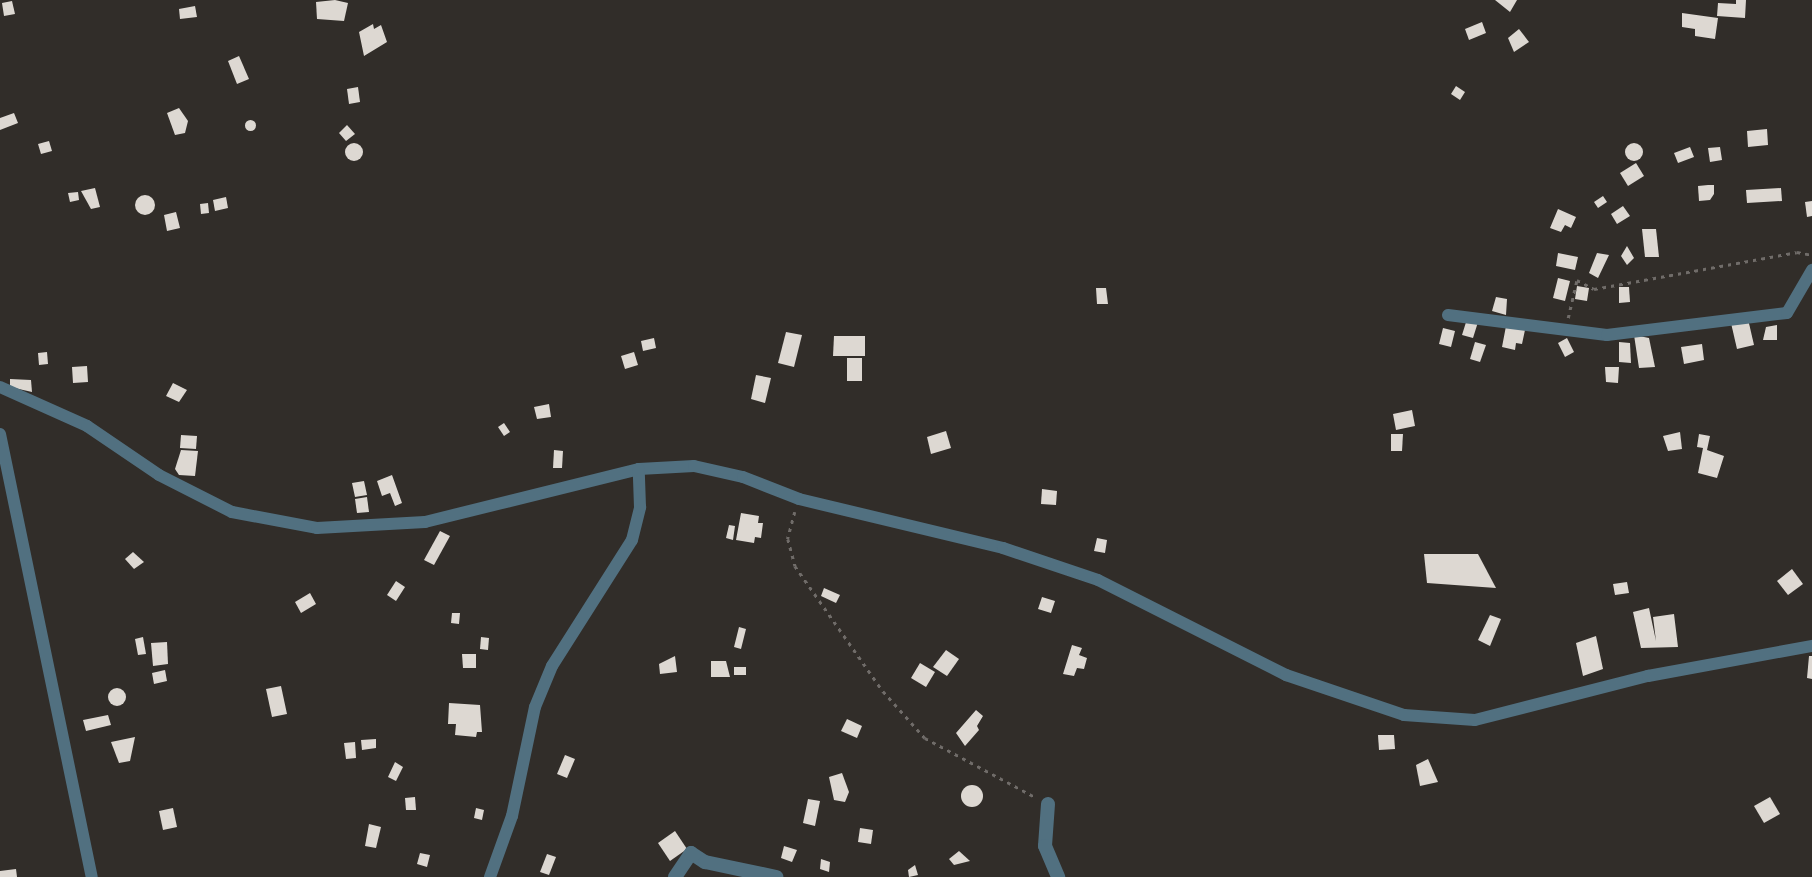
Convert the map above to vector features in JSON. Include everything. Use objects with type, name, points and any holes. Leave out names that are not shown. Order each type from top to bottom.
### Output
[{"type":"street","points":[[1448,315],[1607,335],[1787,313],[1812,270]]},
{"type":"street","points":[[0,387],[88,426],[159,475],[232,512],[317,528],[425,522],[639,469],[694,466],[743,477],[799,499],[1003,548],[1098,580],[1286,675],[1404,715],[1475,720],[1648,676],[1812,646]]},
{"type":"street","points":[[0,434],[92,877]]},
{"type":"street","points":[[490,877],[512,816],[539,697],[565,640],[595,604],[632,540],[640,507],[639,469]]},
{"type":"street","points":[[1048,804],[1045,846],[1058,877]]},
{"type":"street","points":[[674,877],[691,853],[705,862],[776,877]]},
{"type":"path","points":[[1565,331],[1577,280],[1594,289],[1797,252],[1812,255]]},
{"type":"path","points":[[799,499],[788,539],[794,566],[883,691],[925,738],[1048,804]]},
{"type":"building","points":[[335,0],[348,3],[344,21],[317,19],[316,2]]},
{"type":"building","points":[[1495,0],[1517,0],[1510,12]]},
{"type":"building","points":[[1736,0],[1746,0],[1745,18],[1717,16],[1718,3],[1736,4]]},
{"type":"building","points":[[12,1],[15,14],[4,16],[2,3]]},
{"type":"building","points":[[195,6],[197,17],[180,19],[179,9]]},
{"type":"building","points":[[1682,13],[1718,18],[1715,39],[1695,36],[1695,29],[1682,27]]},
{"type":"building","points":[[1482,22],[1486,33],[1469,40],[1465,29]]},
{"type":"building","points":[[373,24],[374,29],[381,25],[387,42],[364,56],[359,32]]},
{"type":"building","points":[[1519,29],[1529,42],[1514,52],[1508,38]]},
{"type":"building","points":[[239,56],[249,79],[237,84],[228,61]]},
{"type":"building","points":[[1456,86],[1465,92],[1460,100],[1451,94]]},
{"type":"building","points":[[358,87],[360,102],[349,104],[347,89]]},
{"type":"building","points":[[179,108],[188,121],[185,133],[175,135],[167,113]]},
{"type":"building","points":[[14,113],[18,123],[0,130],[0,118]]},
{"type":"building","points":[[250,119],[256,125],[250,131],[244,125]]},
{"type":"building","points":[[347,125],[355,134],[346,141],[339,133]]},
{"type":"building","points":[[1767,129],[1768,145],[1748,147],[1747,131]]},
{"type":"building","points":[[49,141],[52,151],[41,154],[38,144]]},
{"type":"building","points":[[350,143],[358,143],[363,152],[361,159],[350,161],[345,156],[345,148]]},
{"type":"building","points":[[1634,143],[1640,146],[1643,152],[1640,158],[1634,161],[1628,158],[1625,152],[1628,146]]},
{"type":"building","points":[[1690,147],[1694,157],[1678,163],[1674,153]]},
{"type":"building","points":[[1720,147],[1722,160],[1710,162],[1708,148]]},
{"type":"building","points":[[1636,163],[1644,176],[1628,186],[1620,173]]},
{"type":"building","points":[[1714,185],[1714,194],[1710,200],[1699,201],[1698,186]]},
{"type":"building","points":[[95,188],[100,207],[91,209],[81,191]]},
{"type":"building","points":[[1781,188],[1782,201],[1747,203],[1746,190]]},
{"type":"building","points":[[78,192],[79,200],[70,202],[68,193]]},
{"type":"building","points":[[145,195],[152,198],[155,205],[152,212],[145,215],[138,212],[135,205],[138,198]]},
{"type":"building","points":[[1603,196],[1607,202],[1598,208],[1594,202]]},
{"type":"building","points":[[226,197],[228,208],[215,211],[213,200]]},
{"type":"building","points":[[1812,201],[1812,216],[1807,217],[1805,202]]},
{"type":"building","points":[[208,203],[209,213],[201,214],[200,204]]},
{"type":"building","points":[[1623,206],[1630,216],[1617,224],[1611,214]]},
{"type":"building","points":[[1558,209],[1576,217],[1571,228],[1565,225],[1561,232],[1550,228]]},
{"type":"building","points":[[176,212],[180,228],[167,231],[164,215]]},
{"type":"building","points":[[1642,229],[1656,229],[1659,257],[1645,257]]},
{"type":"building","points":[[1627,246],[1634,258],[1627,265],[1621,256]]},
{"type":"building","points":[[1558,253],[1578,257],[1575,270],[1556,266]]},
{"type":"building","points":[[1597,253],[1609,255],[1598,278],[1589,273]]},
{"type":"building","points":[[1558,278],[1570,281],[1565,301],[1553,298]]},
{"type":"building","points":[[1577,286],[1589,288],[1587,301],[1575,299]]},
{"type":"building","points":[[1619,287],[1629,287],[1630,302],[1619,303]]},
{"type":"building","points":[[1096,288],[1106,288],[1108,304],[1097,304]]},
{"type":"building","points":[[1496,297],[1507,299],[1506,315],[1492,311]]},
{"type":"building","points":[[1467,319],[1478,322],[1473,338],[1462,335]]},
{"type":"building","points":[[1748,319],[1754,345],[1737,349],[1731,323]]},
{"type":"building","points":[[1777,325],[1777,340],[1763,340],[1766,327]]},
{"type":"building","points":[[1506,326],[1525,330],[1522,344],[1516,343],[1515,350],[1502,347]]},
{"type":"building","points":[[1443,328],[1455,331],[1451,347],[1439,344]]},
{"type":"building","points":[[786,332],[802,335],[794,367],[778,363]]},
{"type":"building","points":[[1634,335],[1649,338],[1655,367],[1639,368]]},
{"type":"building","points":[[834,336],[865,336],[865,356],[833,356]]},
{"type":"building","points":[[654,338],[656,348],[643,351],[641,341]]},
{"type":"building","points":[[1567,338],[1574,352],[1565,357],[1558,343]]},
{"type":"building","points":[[1475,342],[1486,345],[1480,362],[1470,359]]},
{"type":"building","points":[[1619,342],[1630,343],[1631,363],[1619,362]]},
{"type":"building","points":[[1702,344],[1704,360],[1684,364],[1681,347]]},
{"type":"building","points":[[47,352],[48,364],[39,365],[38,353]]},
{"type":"building","points":[[634,352],[638,365],[625,369],[621,356]]},
{"type":"building","points":[[847,358],[862,358],[862,381],[847,381]]},
{"type":"building","points":[[87,366],[88,382],[73,383],[72,367]]},
{"type":"building","points":[[1605,367],[1619,367],[1618,383],[1606,382]]},
{"type":"building","points":[[756,375],[771,378],[765,403],[751,399]]},
{"type":"building","points":[[10,379],[31,380],[32,392],[10,387]]},
{"type":"building","points":[[173,383],[187,390],[179,402],[166,396]]},
{"type":"building","points":[[549,404],[551,417],[537,419],[534,407]]},
{"type":"building","points":[[1412,410],[1415,426],[1396,430],[1393,414]]},
{"type":"building","points":[[504,423],[510,432],[504,436],[498,427]]},
{"type":"building","points":[[946,431],[951,448],[931,454],[927,437]]},
{"type":"building","points":[[1680,432],[1682,449],[1668,451],[1663,436]]},
{"type":"building","points":[[1391,434],[1403,434],[1402,451],[1391,451]]},
{"type":"building","points":[[1699,434],[1710,436],[1707,450],[1724,456],[1717,478],[1698,473],[1703,448],[1697,447]]},
{"type":"building","points":[[181,435],[197,436],[196,449],[180,448]]},
{"type":"building","points":[[181,450],[198,451],[195,476],[179,475],[175,469]]},
{"type":"building","points":[[554,450],[563,451],[562,468],[553,468]]},
{"type":"building","points":[[392,475],[402,503],[395,506],[390,493],[382,496],[377,481]]},
{"type":"building","points":[[364,481],[367,495],[355,497],[352,483]]},
{"type":"building","points":[[1042,489],[1057,491],[1056,505],[1041,504]]},
{"type":"building","points":[[367,497],[369,512],[357,513],[355,499]]},
{"type":"building","points":[[741,513],[759,516],[758,523],[763,523],[761,538],[755,537],[754,543],[736,540]]},
{"type":"building","points":[[729,525],[735,526],[733,540],[726,538]]},
{"type":"building","points":[[440,531],[450,536],[434,565],[424,560]]},
{"type":"building","points":[[1097,538],[1107,540],[1105,553],[1094,551]]},
{"type":"building","points":[[133,552],[144,562],[134,569],[125,559]]},
{"type":"building","points":[[1424,554],[1478,554],[1496,588],[1427,583]]},
{"type":"building","points":[[1792,569],[1803,584],[1788,595],[1777,581]]},
{"type":"building","points":[[396,581],[405,587],[396,601],[387,595]]},
{"type":"building","points":[[1627,582],[1629,593],[1615,595],[1613,584]]},
{"type":"building","points":[[824,588],[840,595],[836,603],[821,596]]},
{"type":"building","points":[[310,593],[316,604],[301,613],[295,602]]},
{"type":"building","points":[[1042,597],[1055,601],[1051,613],[1038,609]]},
{"type":"building","points":[[1649,608],[1656,641],[1653,617],[1674,614],[1678,647],[1641,648],[1633,612]]},
{"type":"building","points":[[452,613],[460,613],[459,624],[451,623]]},
{"type":"building","points":[[1490,615],[1501,619],[1490,646],[1478,640]]},
{"type":"building","points":[[739,627],[746,629],[741,649],[734,647]]},
{"type":"building","points":[[1596,636],[1603,669],[1583,676],[1576,643]]},
{"type":"building","points":[[143,637],[146,654],[138,655],[135,639]]},
{"type":"building","points":[[481,637],[489,638],[488,650],[480,649]]},
{"type":"building","points":[[167,642],[168,664],[153,666],[151,643]]},
{"type":"building","points":[[1072,645],[1082,648],[1079,655],[1087,658],[1084,669],[1077,668],[1074,676],[1063,674]]},
{"type":"building","points":[[946,650],[959,659],[947,676],[933,667]]},
{"type":"building","points":[[462,654],[476,654],[476,668],[463,668]]},
{"type":"building","points":[[675,656],[677,672],[660,674],[659,664]]},
{"type":"building","points":[[1809,656],[1812,656],[1812,679],[1807,678]]},
{"type":"building","points":[[711,661],[726,661],[730,677],[711,677]]},
{"type":"building","points":[[920,663],[935,672],[926,687],[911,678]]},
{"type":"building","points":[[734,667],[746,667],[746,675],[734,675]]},
{"type":"building","points":[[165,670],[167,681],[154,684],[152,673]]},
{"type":"building","points":[[281,686],[287,714],[272,717],[266,689]]},
{"type":"building","points":[[117,688],[123,691],[126,697],[123,703],[117,706],[111,703],[108,697],[111,691]]},
{"type":"building","points":[[449,703],[480,705],[482,732],[477,732],[476,737],[455,735],[456,724],[448,724]]},
{"type":"building","points":[[976,710],[983,716],[977,726],[979,730],[965,746],[956,733]]},
{"type":"building","points":[[108,715],[111,725],[86,731],[83,720]]},
{"type":"building","points":[[847,719],[862,726],[857,738],[841,731]]},
{"type":"building","points":[[1378,735],[1394,735],[1395,749],[1379,750]]},
{"type":"building","points":[[135,737],[130,761],[119,763],[111,742]]},
{"type":"building","points":[[376,739],[376,748],[362,750],[361,740]]},
{"type":"building","points":[[355,742],[356,758],[346,759],[344,743]]},
{"type":"building","points":[[565,755],[575,759],[567,778],[557,774]]},
{"type":"building","points":[[1428,759],[1438,782],[1420,786],[1416,765]]},
{"type":"building","points":[[395,762],[403,767],[396,781],[388,777]]},
{"type":"building","points":[[842,773],[849,792],[845,802],[834,800],[829,777]]},
{"type":"building","points":[[972,785],[980,788],[983,796],[980,804],[972,807],[964,804],[961,796],[964,788]]},
{"type":"building","points":[[415,797],[416,810],[406,810],[405,798]]},
{"type":"building","points":[[1770,797],[1780,814],[1764,823],[1754,806]]},
{"type":"building","points":[[808,799],[820,801],[815,826],[803,823]]},
{"type":"building","points":[[173,808],[177,827],[163,830],[159,811]]},
{"type":"building","points":[[476,808],[484,810],[482,820],[474,818]]},
{"type":"building","points":[[369,824],[381,827],[376,848],[365,846]]},
{"type":"building","points":[[860,828],[873,830],[871,844],[858,842]]},
{"type":"building","points":[[675,831],[687,849],[670,861],[658,843]]},
{"type":"building","points":[[784,846],[797,850],[792,862],[781,858]]},
{"type":"building","points":[[959,851],[970,861],[954,865],[949,859]]},
{"type":"building","points":[[420,853],[430,855],[427,867],[417,864]]},
{"type":"building","points":[[547,854],[556,857],[549,875],[540,872]]},
{"type":"building","points":[[821,859],[830,862],[829,872],[820,869]]},
{"type":"building","points":[[915,865],[918,875],[909,877],[908,870]]},
{"type":"building","points":[[16,869],[17,877],[0,877],[0,871]]}]
